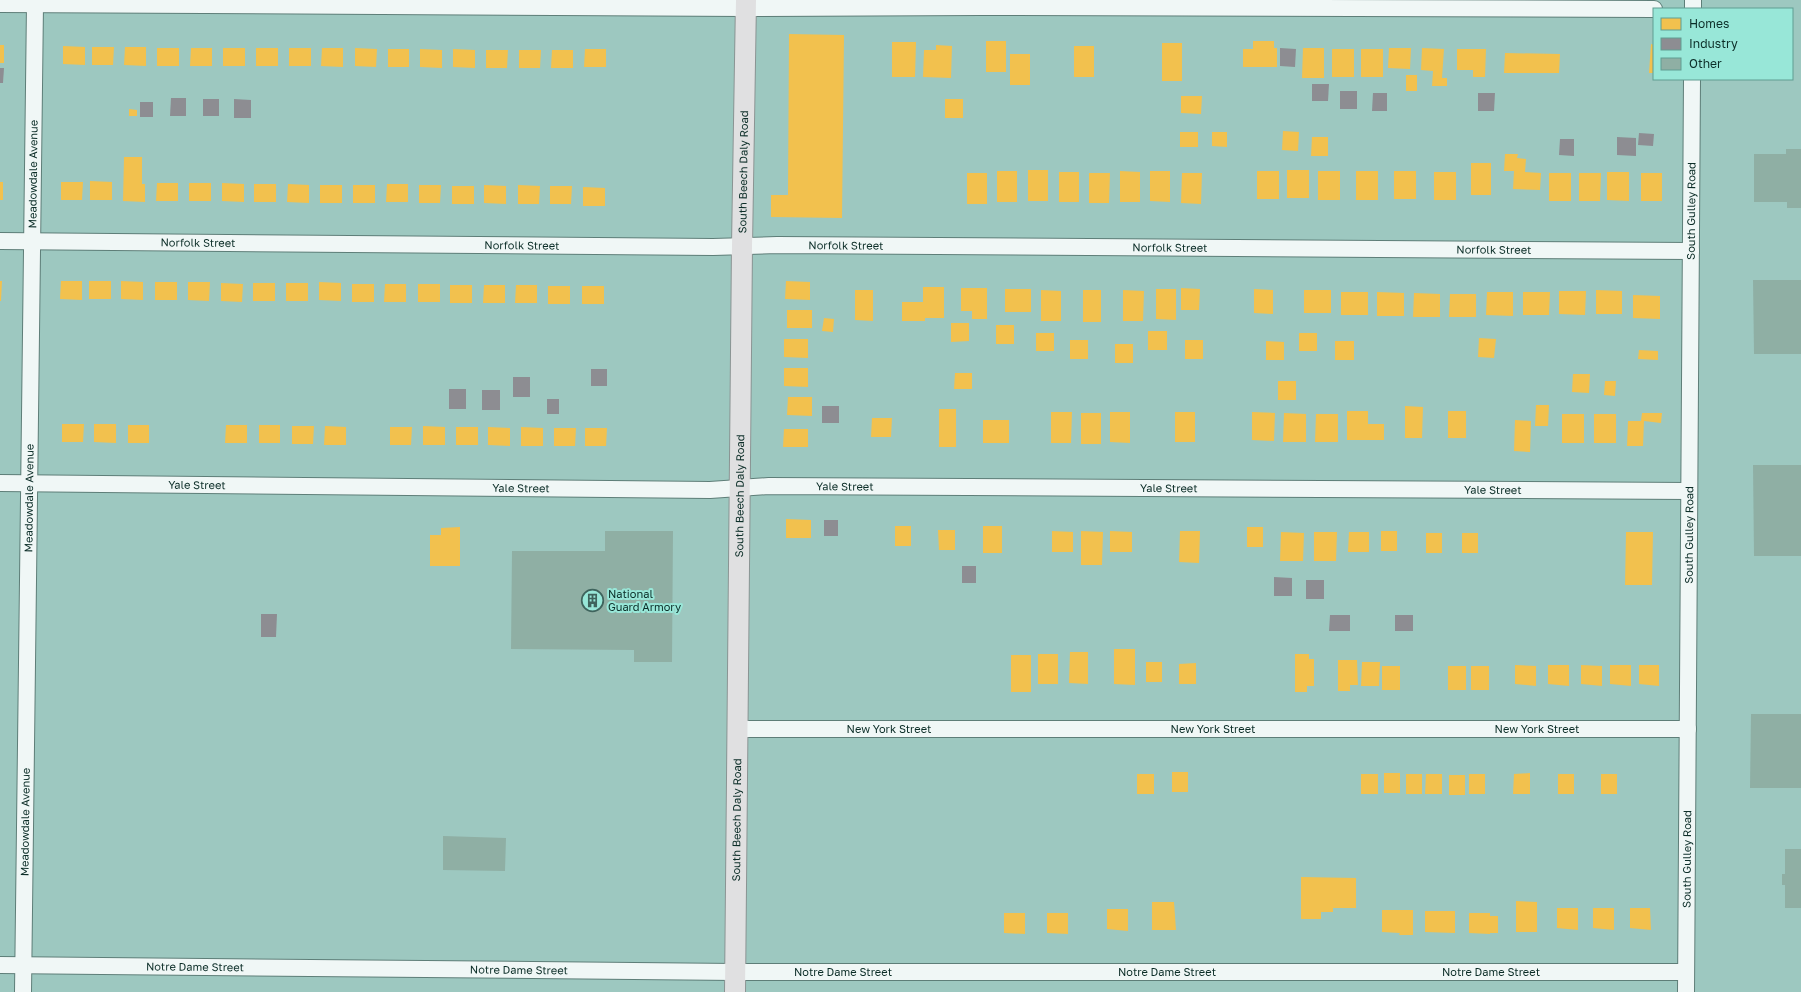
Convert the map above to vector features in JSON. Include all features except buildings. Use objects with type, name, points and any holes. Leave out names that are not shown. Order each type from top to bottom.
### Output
[{"type":"main road","name":"South Beech Daly Road","points":[[735,992],[742,246],[746,4]]},
{"type":"street","points":[[0,4],[143,2],[1653,9]]},
{"type":"street","name":"Meadowdale Avenue","points":[[23,992],[35,4]]},
{"type":"street","name":"South Gulley Road","points":[[1686,992],[1692,80]]},
{"type":"street","name":"Norfolk Street","points":[[0,241],[1691,251]]},
{"type":"street","name":"Yale Street","points":[[0,483],[511,489],[740,489],[777,486],[1689,491]]},
{"type":"street","name":"New York Street","points":[[738,729],[1688,729]]},
{"type":"street","name":"Notre Dame Street","points":[[0,964],[735,972],[1686,972]]},
{"type":"place","name":"National Guard Armory","points":[[592,600]]}]
